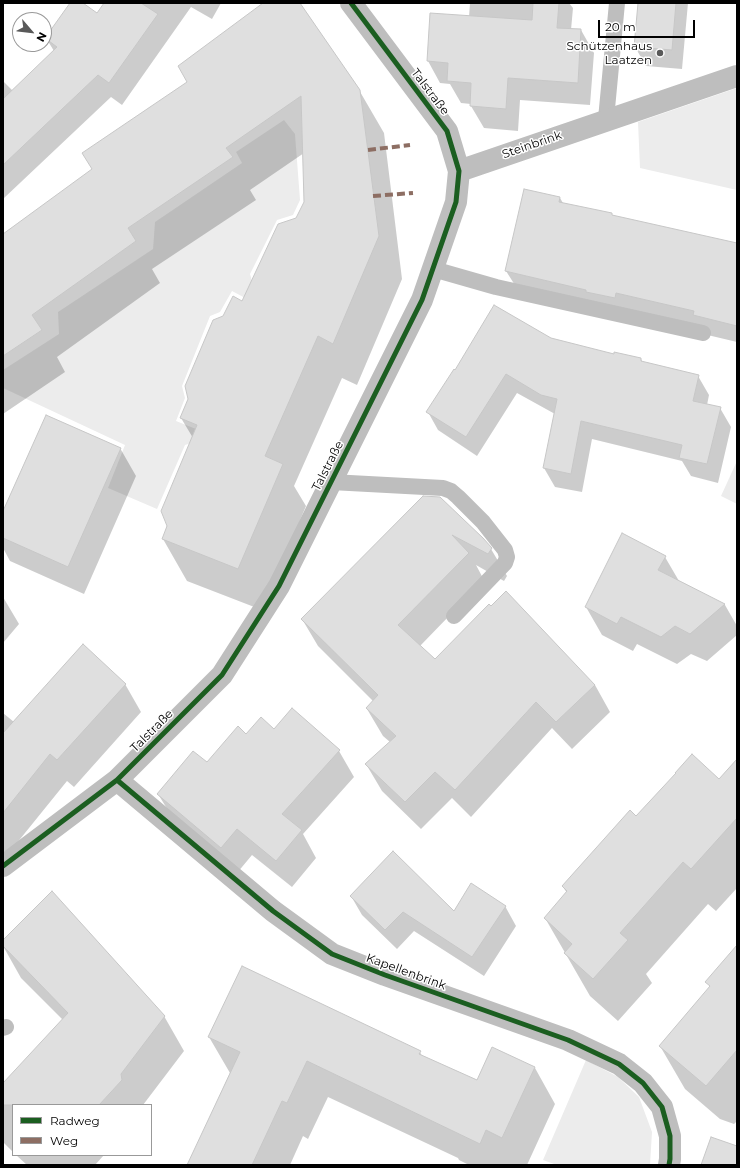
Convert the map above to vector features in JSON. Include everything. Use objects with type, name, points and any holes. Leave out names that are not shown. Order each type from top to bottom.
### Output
[{"type":"street","name":"Talstraße","points":[[3,866],[117,780],[222,675],[279,586],[422,300],[456,202],[459,171],[447,131],[351,3]]},
{"type":"street","name":"Steinbrink","points":[[459,171],[606,119],[737,76]]},
{"type":"street","name":"Kapellenbrink","points":[[117,780],[273,911],[332,954],[385,975],[568,1040],[619,1064],[643,1083],[662,1107],[670,1136],[669,1165]]},
{"type":"lane","points":[[606,119],[617,3]]},
{"type":"lane","points":[[433,269],[491,285],[703,333]]},
{"type":"lane","points":[[331,482],[443,488],[451,491],[483,522],[506,550],[507,557],[505,563],[454,616]]},
{"type":"shaded area","points":[[737,88],[737,190],[640,168],[638,122]]},
{"type":"shaded area","points":[[284,120],[295,134],[300,200],[293,215],[277,220],[250,274],[254,288],[249,300],[232,291],[220,312],[210,316],[182,386],[185,398],[176,421],[201,431],[197,441],[185,445],[157,509],[108,488],[125,445],[3,388],[3,370],[59,334],[58,312],[153,249],[155,222],[242,163],[236,152]]},
{"type":"shaded area","points":[[737,461],[737,504],[721,496]]},
{"type":"shaded area","points":[[586,1060],[618,1077],[639,1097],[652,1132],[650,1165],[557,1165],[543,1160]]},
{"type":"building","points":[[70,3],[83,3],[97,13],[104,3],[141,3],[158,14],[109,83],[98,75],[3,165],[3,99],[57,47],[52,43],[52,28]]},
{"type":"building","points":[[263,3],[300,3],[360,90],[379,236],[333,344],[318,336],[265,456],[283,464],[238,569],[162,539],[167,526],[161,511],[197,425],[180,418],[188,399],[185,386],[213,320],[223,316],[233,296],[242,301],[278,224],[296,218],[304,202],[301,96],[226,148],[233,157],[128,228],[136,241],[32,315],[42,330],[3,356],[3,234],[92,169],[82,153],[187,82],[178,66]]},
{"type":"building","points":[[533,3],[559,3],[557,28],[581,29],[578,83],[508,78],[506,109],[470,106],[471,83],[447,81],[448,63],[427,61],[430,13],[532,20]]},
{"type":"building","points":[[638,3],[676,3],[672,50],[634,47]]},
{"type":"building","points":[[524,189],[560,197],[559,202],[737,243],[737,326],[693,315],[694,311],[616,293],[615,298],[586,292],[586,290],[505,271]]},
{"type":"building","points":[[494,305],[551,338],[614,354],[614,352],[641,358],[641,361],[699,375],[693,401],[721,407],[707,464],[679,458],[682,445],[581,421],[571,474],[543,468],[557,399],[541,395],[506,374],[466,437],[426,412],[454,369],[455,370]]},
{"type":"building","points":[[46,415],[121,448],[68,567],[3,538],[3,511]]},
{"type":"building","points":[[423,496],[440,497],[492,548],[488,554],[452,535],[469,553],[398,625],[435,659],[489,604],[491,606],[506,591],[595,685],[556,722],[536,702],[455,790],[435,772],[405,802],[365,764],[396,736],[366,708],[378,695],[301,619]]},
{"type":"building","points":[[622,533],[666,556],[658,570],[725,604],[690,634],[675,626],[661,637],[621,617],[617,624],[585,607]]},
{"type":"building","points":[[83,644],[126,684],[57,760],[50,754],[3,813],[3,733]]},
{"type":"building","points":[[292,708],[340,750],[282,814],[302,830],[276,861],[237,829],[221,848],[157,794],[193,751],[207,762],[238,726],[246,734],[261,717],[274,729]]},
{"type":"building","points":[[692,754],[719,779],[737,759],[737,818],[691,869],[683,862],[620,933],[628,940],[593,979],[564,953],[572,944],[544,918],[567,891],[562,886],[630,810],[636,816]]},
{"type":"building","points":[[393,851],[454,911],[471,883],[506,906],[472,957],[403,912],[385,930],[350,896]]},
{"type":"building","points":[[52,891],[165,1016],[121,1074],[122,1080],[100,1104],[3,1105],[3,1083],[68,1013],[3,946],[3,940]]},
{"type":"building","points":[[737,945],[737,1050],[706,1086],[659,1046],[710,986],[705,982]]},
{"type":"building","points":[[242,966],[421,1051],[419,1054],[477,1080],[492,1047],[535,1067],[502,1138],[486,1130],[480,1144],[307,1061],[287,1103],[282,1101],[252,1165],[187,1165],[240,1052],[208,1037]]},
{"type":"building","points":[[711,1137],[737,1146],[737,1165],[701,1165]]},
{"type":"marked path","points":[[368,150],[410,145]]},
{"type":"marked path","points":[[373,196],[413,193]]},
{"type":"cycle path","points":[[3,866],[117,780],[222,675],[279,586],[422,300],[456,202],[459,171],[447,131],[351,3]]},
{"type":"cycle path","points":[[117,780],[273,911],[332,954],[385,975],[568,1040],[619,1064],[643,1083],[662,1107],[670,1136],[669,1165]]},
{"type":"place","name":"Schützenhaus Laatzen","points":[[660,53]]}]
